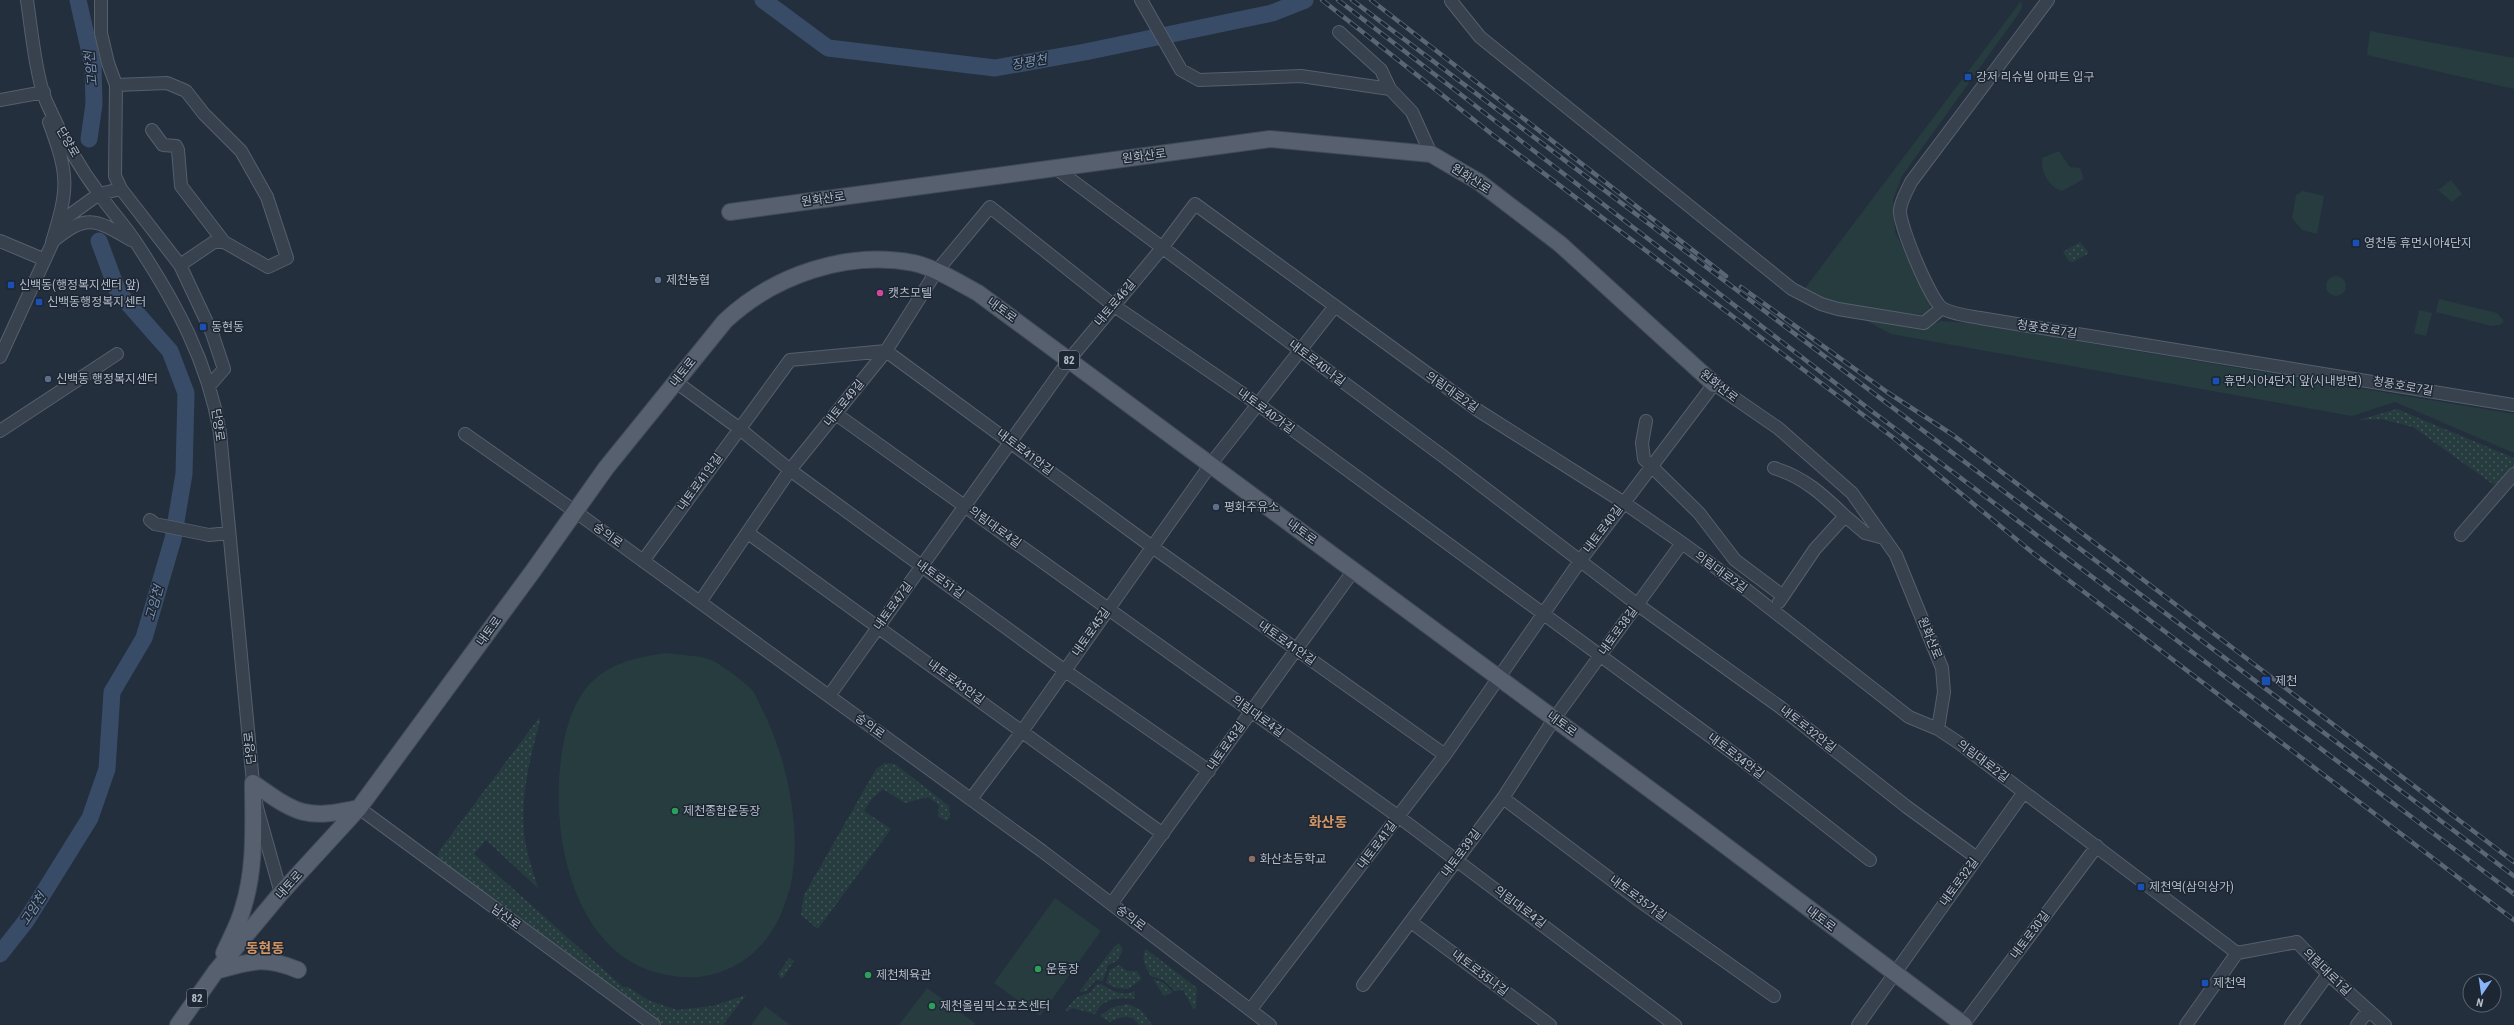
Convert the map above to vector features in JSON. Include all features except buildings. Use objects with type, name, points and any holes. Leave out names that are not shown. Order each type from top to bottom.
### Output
[{"type":"main road","name":"원화산로","points":[[730,212],[1270,139],[1431,154],[1479,182],[1560,244],[1714,384]]},
{"type":"main road","name":"내토로","points":[[178,1025],[216,971],[281,893],[359,808],[576,512],[606,468],[725,321],[746,301],[777,284],[817,269],[855,260],[883,259],[915,263],[978,293],[1354,570],[1963,1025]]},
{"type":"main road","points":[[253,783],[290,808],[299,812],[336,813],[359,808]]},
{"type":"main road","points":[[216,971],[243,909],[250,878],[253,858],[253,783]]},
{"type":"main road","points":[[216,971],[252,960],[264,960],[298,970]]},
{"type":"street","name":"단양로","points":[[27,0],[44,96],[60,131],[99,194],[136,242],[181,318],[210,385],[220,433],[253,783],[257,808],[281,893]]},
{"type":"street","points":[[101,0],[101,33],[104,52],[116,85],[116,176],[121,189],[180,265],[212,333],[224,369],[210,385]]},
{"type":"street","points":[[1141,0],[1181,70],[1199,80],[1301,76],[1390,89]]},
{"type":"street","points":[[1451,1],[1480,37],[1792,289],[1821,304],[1838,309],[1924,324],[1942,308],[1933,295],[1902,226],[1900,211],[1904,197],[1911,182],[2048,0]]},
{"type":"street","points":[[1339,32],[1381,70],[1390,89],[1412,112],[1431,154]]},
{"type":"street","points":[[116,85],[167,83],[186,91],[204,114],[241,151],[266,197],[287,258],[268,267],[224,242],[181,186],[178,150],[176,146],[163,145],[152,130]]},
{"type":"street","points":[[0,100],[44,96],[44,111],[64,168],[66,183],[63,206],[52,242]]},
{"type":"street","name":"내토로40나길","points":[[1054,167],[1638,605]]},
{"type":"street","points":[[0,357],[43,259],[63,220],[99,194],[121,189]]},
{"type":"street","name":"내토로46길","points":[[1069,360],[1113,305],[1162,248],[1195,204]]},
{"type":"street","name":"의림대로2길","points":[[1195,204],[1479,411],[1623,502],[1682,543],[1774,611],[1909,717],[1938,729],[2097,846],[2237,953]]},
{"type":"street","name":"내토로49길","points":[[700,602],[790,470],[886,351],[936,272],[990,207]]},
{"type":"street","name":"내토로40가길","points":[[990,207],[1113,305],[1259,405],[1600,656]]},
{"type":"street","points":[[52,242],[71,227],[84,221],[101,224],[136,242]]},
{"type":"street","points":[[0,241],[43,259]]},
{"type":"street","points":[[180,265],[214,242],[224,242]]},
{"type":"street","name":"내토로45길","points":[[971,799],[1023,730],[1151,546],[1211,464],[1259,405],[1335,306]]},
{"type":"street","name":"청풍호로7길","points":[[1942,308],[1980,318],[2514,405]]},
{"type":"street","name":"내토로41안길","points":[[643,561],[790,360],[886,351],[1011,440],[1151,546],[1445,755]]},
{"type":"street","points":[[0,431],[116,354]]},
{"type":"street","name":"내토로47길","points":[[829,696],[1069,360]]},
{"type":"street","name":"내토로51길","points":[[676,382],[740,429],[790,470],[1064,670],[1209,771]]},
{"type":"street","name":"내토로40길","points":[[1498,678],[1623,502],[1714,384]]},
{"type":"street","name":"원화산로","points":[[1714,384],[1778,428],[1852,493],[1896,555],[1942,668],[1944,692],[1938,729]]},
{"type":"street","name":"의림대로4길","points":[[836,414],[1108,607],[1250,712],[1399,817],[1675,1025]]},
{"type":"street","points":[[1646,421],[1642,453],[1650,467],[1700,513],[1735,560],[1783,596]]},
{"type":"street","name":"숭의로","points":[[465,434],[576,512],[971,799],[1112,903],[1270,1025]]},
{"type":"street","points":[[1774,468],[1794,474],[1809,483],[1865,533],[1884,538]]},
{"type":"street","points":[[2461,535],[2514,474]]},
{"type":"street","points":[[1774,611],[1815,549],[1845,516]]},
{"type":"street","points":[[153,522],[202,534],[229,533]]},
{"type":"street","name":"내토로43안길","points":[[748,533],[1023,730],[1163,834]]},
{"type":"street","name":"내토로38길","points":[[1554,719],[1682,543]]},
{"type":"street","name":"내토로43길","points":[[1112,903],[1209,771],[1295,649],[1354,570]]},
{"type":"street","name":"내토로32안길","points":[[1638,605],[1780,707],[1907,807],[1976,858]]},
{"type":"street","name":"내토로34안길","points":[[1600,656],[1741,759],[1870,860]]},
{"type":"street","name":"내토로41길","points":[[1251,1009],[1399,817],[1445,755],[1498,678]]},
{"type":"street","name":"내토로39길","points":[[1363,985],[1503,798],[1554,719]]},
{"type":"street","name":"내토로32길","points":[[1858,1025],[1894,972],[2024,792]]},
{"type":"street","name":"내토로35가길","points":[[1503,798],[1637,898],[1774,996]]},
{"type":"street","name":"남산로","points":[[359,808],[654,1025]]},
{"type":"street","name":"내토로30길","points":[[1963,1025],[2097,846]]},
{"type":"street","name":"내토로35나길","points":[[1411,922],[1550,1025]]},
{"type":"street","name":"의림대로1길","points":[[2237,953],[2297,942],[2328,974],[2385,1025]]},
{"type":"street","points":[[2186,1025],[2237,953]]},
{"type":"street","points":[[2291,1025],[2328,974]]},
{"type":"street","points":[[2357,1025],[2368,1011]]},
{"type":"green space","points":[[2021,1],[2022,7],[2019,13],[1902,176],[1893,200],[1895,232],[1931,304],[1929,311],[1924,315],[1828,304],[1803,291]]},
{"type":"green space","points":[[2370,31],[2514,58],[2514,89],[2367,55]]},
{"type":"green space","points":[[2059,151],[2070,167],[2080,168],[2084,179],[2062,191],[2057,189],[2049,182],[2042,168],[2042,158]]},
{"type":"green space","points":[[2451,180],[2462,194],[2452,202],[2438,190]]},
{"type":"green space","points":[[2303,191],[2324,196],[2317,234],[2302,230],[2292,218],[2296,195]]},
{"type":"green space","points":[[2080,242],[2089,253],[2073,262],[2069,261],[2063,252]]},
{"type":"green space","points":[[2332,276],[2340,276],[2346,282],[2346,290],[2340,296],[2332,296],[2326,290],[2326,282]]},
{"type":"green space","points":[[2439,299],[2497,313],[2504,321],[2500,325],[2492,326],[2436,312]]},
{"type":"green space","points":[[2419,310],[2432,313],[2426,336],[2414,333]]},
{"type":"green space","points":[[1861,318],[1928,326],[1941,321],[1969,323],[2514,414],[2514,453],[2395,402],[2352,416],[1891,334]]},
{"type":"green space","points":[[2397,409],[2514,458],[2514,469],[2494,485],[2413,427],[2381,419],[2359,420]]},
{"type":"green space","name":"제천종합운동장","points":[[666,653],[694,656],[711,660],[732,673],[753,691],[778,746],[789,788],[792,809],[795,851],[790,889],[780,917],[774,928],[760,947],[741,962],[731,968],[700,977],[667,975],[635,964],[609,944],[589,918],[574,887],[564,853],[560,818],[559,784],[562,752],[572,712],[582,694],[595,679],[611,668],[638,658]]},
{"type":"green space","points":[[539,718],[540,721],[526,783],[523,815],[526,846],[538,888],[486,840],[474,854],[623,987],[628,987],[648,1000],[677,1010],[712,1006],[746,995],[723,1025],[663,1025],[438,858],[439,851]]},
{"type":"green space","points":[[885,763],[895,764],[949,806],[950,817],[947,821],[938,817],[939,805],[928,797],[905,803],[883,789],[871,800],[864,811],[891,829],[818,929],[801,915],[804,895],[876,769]]},
{"type":"green space","name":"운동장","points":[[1055,898],[1101,931],[1040,1016],[994,983]]},
{"type":"green space","points":[[1119,943],[1123,950],[1117,961],[1108,965],[1103,981],[1096,980],[1086,991],[1079,992],[1114,947]]},
{"type":"green space","points":[[1146,949],[1197,988],[1196,1008],[1193,1009],[1183,990],[1175,991],[1165,981],[1151,976],[1144,959],[1144,952]]},
{"type":"green space","points":[[789,958],[794,961],[783,978],[780,978],[778,974]]},
{"type":"green space","points":[[1119,965],[1127,971],[1137,971],[1142,979],[1128,989],[1117,988],[1106,983],[1110,970]]},
{"type":"green space","points":[[1153,979],[1164,983],[1173,992],[1164,996]]},
{"type":"green space","points":[[1101,984],[1113,991],[1121,993],[1130,993],[1135,991],[1134,999],[1122,998],[1112,1000],[1102,1005],[1095,1014],[1072,1008],[1067,1012],[1066,1009],[1077,997],[1091,992],[1096,985]]},
{"type":"green space","name":"제천올림픽스포츠센터","points":[[927,988],[975,1023],[974,1025],[899,1025]]},
{"type":"green space","points":[[1128,1004],[1141,1010],[1152,1025],[1139,1025],[1130,1017],[1118,1018],[1110,1022],[1100,1016],[1111,1008]]},
{"type":"green space","points":[[765,1006],[790,1025],[751,1025]]},
{"type":"waterway","name":"고암천","points":[[78,0],[93,66],[94,104],[89,139]]},
{"type":"waterway","name":"장평천","points":[[763,0],[828,48],[995,68],[1085,52],[1272,13],[1305,0]]},
{"type":"waterway","name":"고암천","points":[[0,954],[26,921],[90,818],[107,769],[112,692],[144,638],[173,539],[184,474],[186,393],[170,351],[118,292],[99,241]]},
{"type":"railway","points":[[1322,0],[1493,135],[1895,439],[2033,553],[2514,920]]},
{"type":"railway","points":[[1338,0],[1873,412],[2514,894]]},
{"type":"railway","points":[[1352,0],[2514,876]]},
{"type":"railway","points":[[1371,0],[1726,276]]},
{"type":"railway","points":[[1741,287],[1887,392],[1953,435],[2514,862]]},
{"type":"place","name":"강저 리슈빌 아파트 입구","points":[[1968,77]]},
{"type":"place","name":"영천동 휴먼시아4단지","points":[[2356,243]]},
{"type":"place","name":"제천농협","points":[[658,280]]},
{"type":"place","name":"신백동(행정복지센터 앞)","points":[[11,285]]},
{"type":"place","name":"캣츠모텔","points":[[880,293]]},
{"type":"place","name":"신백동행정복지센터","points":[[39,302]]},
{"type":"place","name":"동현동","points":[[203,327]]},
{"type":"place","name":"신백동 행정복지센터","points":[[48,379]]},
{"type":"place","name":"휴먼시아4단지 앞(시내방면)","points":[[2216,381]]},
{"type":"place","name":"평화주유소","points":[[1216,507]]},
{"type":"place","name":"제천","points":[[2266,681]]},
{"type":"place","name":"제천종합운동장","points":[[675,811]]},
{"type":"place","name":"화산초등학교","points":[[1252,859]]},
{"type":"place","name":"제천역(삼익상가)","points":[[2141,887]]},
{"type":"place","name":"운동장","points":[[1038,969]]},
{"type":"place","name":"제천체육관","points":[[868,975]]},
{"type":"place","name":"제천역","points":[[2205,983]]},
{"type":"place","name":"제천올림픽스포츠센터","points":[[932,1006]]},
{"type":"district","name":"화산동","points":[[1328,822]]},
{"type":"district","name":"동현동","points":[[265,948]]}]
